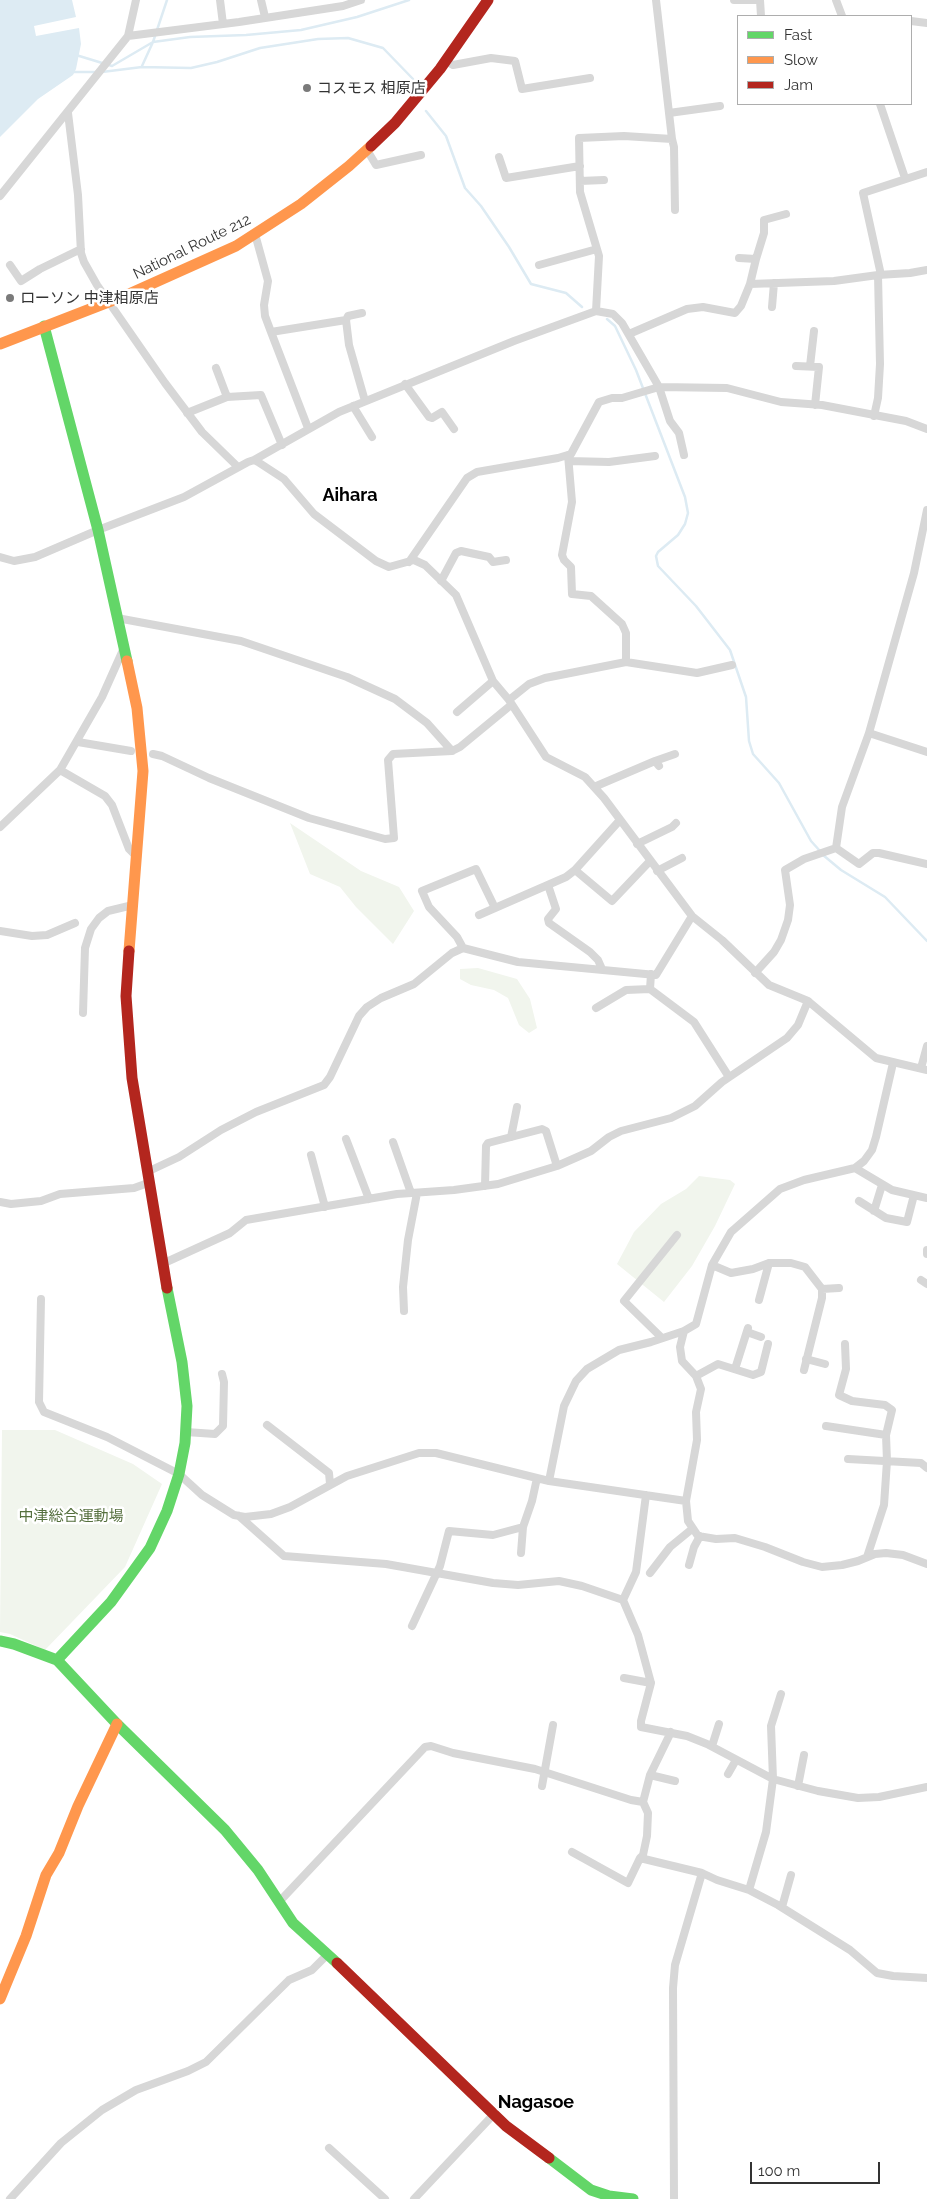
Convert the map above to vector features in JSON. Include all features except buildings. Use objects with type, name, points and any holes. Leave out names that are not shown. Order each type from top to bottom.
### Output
[{"type":"main road","name":"National Route 212","points":[[0,344],[110,302],[194,266],[255,234],[327,185],[395,123],[446,61],[488,0]]},
{"type":"main road","points":[[44,326],[98,530],[137,708],[141,737],[143,770],[126,996],[132,1078],[162,1264],[182,1362],[187,1406],[186,1432],[179,1474],[167,1511],[150,1548],[111,1602],[57,1660]]},
{"type":"main road","points":[[0,1641],[14,1644],[57,1660],[117,1724],[225,1830],[258,1870],[293,1923],[328,1954],[506,2126],[590,2190],[609,2196],[633,2199]]},
{"type":"main road","points":[[0,1999],[26,1936],[46,1875],[59,1853],[78,1806],[117,1724]]},
{"type":"street","points":[[0,196],[128,36],[136,0]]},
{"type":"street","points":[[220,0],[223,24]]},
{"type":"street","points":[[261,0],[265,17]]},
{"type":"street","points":[[128,36],[343,6],[361,0]]},
{"type":"street","points":[[656,0],[674,147],[675,210]]},
{"type":"street","points":[[734,0],[755,0]]},
{"type":"street","points":[[760,0],[762,15]]},
{"type":"street","points":[[836,0],[842,15]]},
{"type":"street","points":[[912,21],[927,23]]},
{"type":"street","points":[[446,61],[453,64],[491,58],[516,61],[522,89],[590,78]]},
{"type":"street","points":[[880,105],[905,178]]},
{"type":"street","points":[[669,113],[720,106]]},
{"type":"street","points":[[68,113],[78,195],[81,249],[88,271],[187,413],[209,440],[238,467]]},
{"type":"street","points":[[596,311],[599,256],[580,192],[579,138],[624,136],[672,139]]},
{"type":"street","points":[[367,150],[376,165],[421,155]]},
{"type":"street","points":[[499,157],[506,178],[580,166]]},
{"type":"street","points":[[874,416],[878,398],[880,364],[879,275],[863,193],[927,172]]},
{"type":"street","points":[[580,181],[604,180]]},
{"type":"street","points":[[629,334],[687,309],[703,306],[715,307],[735,313],[741,306],[750,284],[764,234],[764,220],[786,214]]},
{"type":"street","points":[[255,234],[268,281],[264,305],[265,316],[308,428]]},
{"type":"street","points":[[10,265],[21,282],[40,269],[81,249]]},
{"type":"street","points":[[539,265],[597,249]]},
{"type":"street","points":[[739,258],[756,258]]},
{"type":"street","points":[[750,284],[834,281],[927,270]]},
{"type":"street","points":[[772,307],[774,283]]},
{"type":"street","points":[[0,557],[14,561],[35,557],[98,530],[184,497],[282,445],[308,428],[365,401],[514,341],[596,311],[613,314],[629,334],[659,387],[670,421],[679,434],[684,455]]},
{"type":"street","points":[[271,332],[346,320],[348,316],[362,313]]},
{"type":"street","points":[[346,320],[349,345],[365,401]]},
{"type":"street","points":[[810,366],[814,331]]},
{"type":"street","points":[[796,366],[819,366],[815,405]]},
{"type":"street","points":[[216,368],[227,397]]},
{"type":"street","points":[[405,384],[429,416],[432,418],[442,412],[454,429]]},
{"type":"street","points":[[626,662],[626,633],[622,624],[591,596],[572,594],[571,567],[562,555],[572,502],[568,458],[599,402],[612,398],[622,398],[659,387],[728,388],[781,402],[815,405],[906,421],[927,430]]},
{"type":"street","points":[[187,413],[227,397],[261,394],[282,445]]},
{"type":"street","points":[[354,406],[372,437]]},
{"type":"street","points":[[409,562],[467,478],[477,472],[558,458],[609,462],[655,456]]},
{"type":"street","points":[[254,460],[284,479],[314,514],[376,561],[389,566],[414,560],[425,565],[456,595],[492,681],[510,702],[546,757],[586,777],[692,916],[722,940],[755,973],[769,985],[808,1001],[876,1058],[924,1069],[927,1046]]},
{"type":"street","points":[[836,848],[842,807],[869,733],[918,558],[927,510]]},
{"type":"street","points":[[441,581],[456,553],[461,551],[489,557],[493,562],[506,560]]},
{"type":"street","points":[[918,558],[927,558]]},
{"type":"street","points":[[117,618],[241,641],[347,677],[395,699],[427,723],[452,751]]},
{"type":"street","points":[[0,827],[60,770],[78,742],[102,697],[123,650]]},
{"type":"street","points":[[153,754],[162,756],[209,778],[309,818],[385,839],[394,838],[388,760],[393,754],[452,751],[460,747],[528,684],[545,678],[626,662],[697,673],[732,665]]},
{"type":"street","points":[[457,712],[492,681]]},
{"type":"street","points":[[869,733],[927,752]]},
{"type":"street","points":[[78,742],[131,751]]},
{"type":"street","points":[[594,787],[657,763],[675,754]]},
{"type":"street","points":[[60,770],[105,796],[112,805],[129,849],[137,857]]},
{"type":"street","points":[[479,916],[566,877],[575,870],[620,820]]},
{"type":"street","points":[[637,844],[672,827],[676,823]]},
{"type":"street","points":[[836,848],[858,864],[873,853],[927,864]]},
{"type":"street","points":[[755,973],[774,952],[781,940],[788,920],[790,905],[785,870],[804,860],[836,848]]},
{"type":"street","points":[[657,871],[682,858]]},
{"type":"street","points":[[575,870],[612,901],[650,861]]},
{"type":"street","points":[[463,948],[457,937],[429,907],[422,891],[476,869],[495,908]]},
{"type":"street","points":[[548,885],[556,908],[548,919],[549,923],[590,952],[598,960],[602,969]]},
{"type":"street","points":[[83,1013],[85,948],[92,929],[99,918],[108,911],[133,905]]},
{"type":"street","points":[[0,1202],[11,1204],[41,1201],[60,1194],[134,1188],[221,1130],[256,1112],[324,1085],[330,1077],[359,1016],[367,1007],[414,984],[452,954],[463,948],[518,962],[656,975],[692,916]]},
{"type":"street","points":[[0,931],[32,936],[47,935],[75,923]]},
{"type":"street","points":[[650,989],[651,974]]},
{"type":"street","points":[[596,1008],[626,990],[650,989],[694,1022],[729,1077]]},
{"type":"street","points":[[162,1264],[230,1233],[246,1220],[370,1199],[498,1184],[557,1166],[591,1151],[620,1131],[671,1118],[695,1106],[729,1077],[787,1038],[798,1025],[808,1001]]},
{"type":"street","points":[[548,1481],[564,1406],[576,1381],[587,1369],[619,1350],[684,1331],[696,1324],[712,1266],[731,1232],[780,1189],[804,1180],[855,1168],[864,1161],[872,1150],[893,1063]]},
{"type":"street","points":[[511,1137],[517,1106]]},
{"type":"street","points":[[485,1186],[486,1146],[488,1143],[542,1129],[546,1131],[557,1166]]},
{"type":"street","points":[[346,1139],[370,1199]]},
{"type":"street","points":[[393,1142],[414,1193],[403,1287],[404,1311]]},
{"type":"street","points":[[311,1155],[326,1207]]},
{"type":"street","points":[[855,1168],[892,1190],[927,1198]]},
{"type":"street","points":[[874,1210],[882,1185]]},
{"type":"street","points":[[859,1201],[886,1218],[907,1222],[914,1195]]},
{"type":"street","points":[[662,1338],[624,1301],[677,1236]]},
{"type":"street","points":[[712,1266],[731,1272],[752,1269],[769,1263],[791,1263],[805,1267],[822,1289]]},
{"type":"street","points":[[759,1300],[769,1263]]},
{"type":"street","points":[[822,1289],[839,1288]]},
{"type":"street","points":[[804,1370],[822,1289]]},
{"type":"street","points":[[41,1298],[39,1402],[44,1412],[107,1437],[179,1474],[202,1495],[234,1515],[245,1517],[271,1514],[290,1507],[347,1476],[419,1453],[436,1453],[548,1481],[686,1501]]},
{"type":"street","points":[[736,1369],[748,1330],[761,1337]]},
{"type":"street","points":[[684,1331],[680,1347],[682,1361],[696,1376],[701,1388],[696,1412],[697,1440],[686,1501],[688,1521],[692,1529],[700,1536],[716,1539],[735,1538],[765,1546],[803,1562],[822,1567],[842,1565],[874,1554],[886,1553],[903,1555],[927,1564]]},
{"type":"street","points":[[696,1376],[718,1364],[754,1375],[761,1372],[768,1344]]},
{"type":"street","points":[[845,1344],[846,1369],[839,1395],[852,1401],[885,1405],[892,1410],[886,1435],[887,1461],[884,1505],[867,1557]]},
{"type":"street","points":[[806,1359],[825,1364]]},
{"type":"street","points":[[186,1432],[215,1434],[223,1426],[224,1382],[222,1374]]},
{"type":"street","points":[[267,1425],[329,1473],[330,1484]]},
{"type":"street","points":[[826,1426],[886,1435]]},
{"type":"street","points":[[848,1459],[921,1463],[927,1468]]},
{"type":"street","points":[[521,1553],[523,1527],[532,1501],[537,1478]]},
{"type":"street","points":[[623,1600],[636,1572],[646,1495]]},
{"type":"street","points":[[238,1516],[284,1556],[386,1564],[437,1574],[518,1585],[559,1581],[582,1586],[623,1600],[638,1635],[650,1683],[640,1721],[641,1727],[687,1736],[712,1746],[773,1779],[798,1786],[858,1798],[879,1797],[927,1787]]},
{"type":"street","points":[[412,1626],[437,1574],[449,1531],[493,1535],[523,1527]]},
{"type":"street","points":[[650,1573],[670,1548],[692,1529]]},
{"type":"street","points":[[689,1565],[694,1547],[700,1536]]},
{"type":"street","points":[[624,1678],[650,1683]]},
{"type":"street","points":[[749,1890],[766,1832],[773,1779],[771,1726],[781,1694]]},
{"type":"street","points":[[712,1746],[719,1724]]},
{"type":"street","points":[[542,1786],[553,1725]]},
{"type":"street","points":[[572,1852],[628,1884],[640,1858],[644,1854],[648,1813],[643,1802],[650,1775],[670,1732]]},
{"type":"street","points":[[279,1902],[425,1747],[431,1746],[453,1753],[546,1772],[631,1800],[643,1802]]},
{"type":"street","points":[[798,1786],[804,1755]]},
{"type":"street","points":[[728,1774],[736,1760]]},
{"type":"street","points":[[650,1775],[675,1780]]},
{"type":"street","points":[[640,1858],[702,1873],[749,1890],[782,1907],[850,1950],[877,1972],[893,1976],[927,1978]]},
{"type":"street","points":[[674,2199],[673,1988],[676,1965],[702,1873]]},
{"type":"street","points":[[782,1907],[790,1875]]},
{"type":"street","points":[[10,2199],[61,2143],[102,2110],[136,2090],[188,2071],[206,2062],[289,1980],[312,1970],[328,1954]]},
{"type":"street","points":[[414,2199],[494,2114]]},
{"type":"street","points":[[329,2148],[385,2199]]},
{"type":"green space","points":[[290,823],[361,871],[399,887],[414,911],[393,944],[356,907],[340,887],[310,874]]},
{"type":"green space","points":[[478,968],[517,979],[530,999],[537,1028],[529,1033],[519,1025],[508,998],[494,990],[471,985],[460,979],[460,969]]},
{"type":"green space","points":[[699,1176],[730,1180],[735,1184],[715,1226],[692,1266],[664,1302],[617,1264],[634,1232],[661,1204],[686,1189]]},
{"type":"green space","name":"中津総合運動場","points":[[2,1430],[55,1430],[133,1464],[162,1484],[125,1567],[45,1650],[10,1634],[0,1632]]},
{"type":"shaded area","points":[[0,0],[72,0],[76,17],[34,26],[36,36],[79,28],[81,44],[73,75],[38,99],[0,137]]},
{"type":"waterway","points":[[142,66],[153,42],[167,0]]},
{"type":"waterway","points":[[76,55],[112,66],[153,42],[190,37],[246,35],[301,30],[357,17],[409,0]]},
{"type":"waterway","points":[[102,72],[142,67],[191,68],[260,48],[318,39],[348,38],[383,48],[413,79]]},
{"type":"waterway","points":[[72,72],[96,72]]},
{"type":"waterway","points":[[426,111],[446,136],[465,188],[481,206],[531,284],[566,293],[582,307]]},
{"type":"waterway","points":[[607,319],[615,326],[636,370],[685,497],[688,513],[685,524],[678,535],[658,552],[656,556],[658,566],[696,606],[730,650],[746,697],[749,741],[753,754],[779,783],[811,841],[820,851]]},
{"type":"waterway","points":[[823,855],[841,870],[885,897],[927,941]]},
{"type":"traffic: fast","points":[[44,326],[98,530],[127,661]]},
{"type":"traffic: fast","points":[[57,1660],[111,1602],[150,1548],[167,1511],[179,1474],[185,1443],[187,1406],[182,1362],[167,1288]]},
{"type":"traffic: fast","points":[[0,1641],[14,1644],[57,1660],[117,1724],[225,1830],[258,1870],[293,1923],[337,1963]]},
{"type":"traffic: fast","points":[[549,2158],[591,2190],[609,2196],[633,2199]]},
{"type":"traffic: slow","points":[[0,344],[129,294],[236,246],[301,204],[371,146]]},
{"type":"traffic: slow","points":[[127,661],[137,708],[143,771],[129,951]]},
{"type":"traffic: slow","points":[[0,1999],[26,1936],[46,1875],[59,1853],[78,1806],[117,1724]]},
{"type":"traffic: jam","points":[[371,146],[395,123],[440,69],[488,0]]},
{"type":"traffic: jam","points":[[129,951],[126,996],[132,1078],[167,1288]]},
{"type":"traffic: jam","points":[[337,1963],[506,2126],[549,2158]]},
{"type":"place","name":"コスモス 相原店","points":[[307,88]]},
{"type":"place","name":"ローソン 中津相原店","points":[[10,298]]},
{"type":"district","name":"Aihara","points":[[350,496]]},
{"type":"district","name":"Nagasoe","points":[[536,2103]]}]
